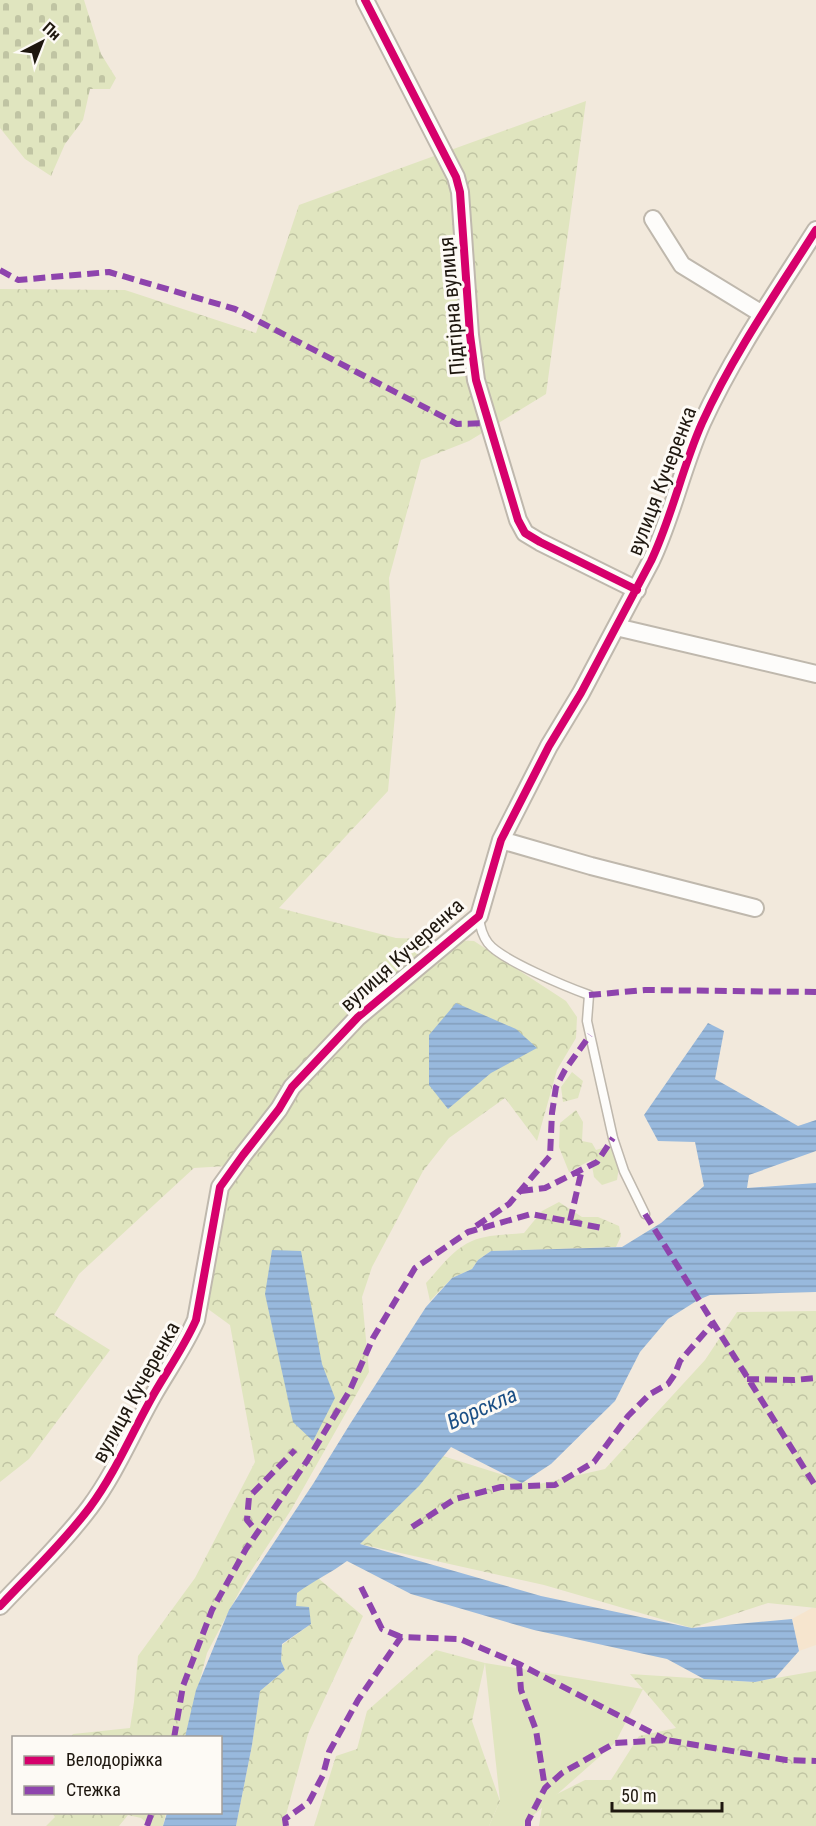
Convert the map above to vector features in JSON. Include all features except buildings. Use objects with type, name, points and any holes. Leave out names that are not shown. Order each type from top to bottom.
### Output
[{"type":"street","name":"Підгірна вулиця","points":[[365,0],[456,177],[460,192],[470,335],[476,380],[518,520],[525,532],[540,542],[637,590]]},
{"type":"street","points":[[653,219],[682,264],[762,314]]},
{"type":"street","name":"вулиця Кучеренка","points":[[0,1606],[72,1530],[91,1506],[116,1466],[154,1393],[188,1338],[196,1320],[220,1187],[279,1109],[292,1087],[358,1017],[479,916],[501,840],[549,746],[581,693],[661,541],[689,454],[702,424],[735,358],[816,230]]},
{"type":"street","points":[[616,627],[816,674]]},
{"type":"street","points":[[501,840],[591,866],[755,908]]},
{"type":"lane","points":[[479,916],[481,931],[489,945],[515,963],[564,987],[589,994],[587,1021],[613,1138],[624,1171],[645,1214]]},
{"type":"shaded area","points":[[816,1608],[816,1645],[799,1651],[792,1619]]},
{"type":"green space","points":[[0,0],[84,0],[101,54],[116,78],[110,89],[90,89],[83,120],[65,144],[51,176],[25,159],[0,128]]},
{"type":"green space","points":[[586,101],[546,394],[469,441],[421,460],[389,578],[396,704],[388,791],[279,908],[396,938],[474,941],[566,1001],[577,1017],[576,1038],[557,1070],[537,1141],[505,1098],[449,1138],[423,1171],[372,1267],[362,1297],[369,1372],[291,1510],[247,1577],[207,1653],[185,1736],[72,1736],[73,1734],[130,1728],[138,1656],[195,1578],[255,1462],[230,1325],[208,1309],[223,1217],[227,1166],[194,1168],[79,1274],[54,1315],[110,1350],[29,1459],[0,1482],[0,289],[125,290],[256,333],[299,205]]},
{"type":"green space","points":[[572,1072],[583,1081],[578,1098],[563,1102],[561,1087]]},
{"type":"green space","points":[[576,1110],[583,1122],[582,1141],[592,1143],[596,1150],[612,1145],[620,1160],[617,1180],[602,1185],[594,1177],[591,1160],[569,1172],[559,1147],[560,1123]]},
{"type":"green space","points":[[559,1202],[582,1217],[598,1217],[619,1226],[621,1236],[616,1247],[491,1251],[478,1260],[472,1269],[452,1278],[430,1301],[426,1283],[459,1249],[484,1237],[524,1233],[542,1211]]},
{"type":"green space","points":[[816,1311],[816,1608],[768,1603],[692,1628],[544,1585],[360,1544],[443,1456],[535,1485],[605,1469],[705,1360],[737,1312]]},
{"type":"green space","points":[[318,1578],[363,1616],[308,1734],[283,1826],[236,1826],[260,1691],[285,1670],[281,1661],[282,1645],[311,1624],[296,1606],[297,1593]]},
{"type":"green space","points":[[436,1650],[485,1663],[472,1721],[500,1801],[489,1826],[314,1826],[336,1756],[357,1749],[367,1711]]},
{"type":"green space","points":[[485,1663],[643,1689],[615,1743],[528,1820],[531,1826],[489,1826],[500,1801]]},
{"type":"green space","points":[[816,1671],[816,1826],[539,1826],[543,1801],[585,1780],[611,1780],[639,1736],[676,1728],[630,1674],[754,1682]]},
{"type":"green space","points":[[53,1814],[166,1814],[163,1826],[151,1826],[141,1818],[128,1815],[119,1826],[46,1826],[55,1817]]},
{"type":"water","points":[[456,1003],[516,1029],[537,1048],[491,1073],[448,1109],[429,1085],[429,1035]]},
{"type":"water","name":"Ворскла","points":[[708,1023],[724,1031],[715,1079],[798,1126],[816,1120],[816,1151],[749,1175],[747,1188],[816,1183],[816,1292],[710,1295],[698,1300],[668,1319],[640,1352],[615,1401],[551,1464],[522,1483],[451,1447],[419,1486],[360,1544],[541,1596],[692,1628],[792,1619],[799,1651],[775,1678],[755,1682],[704,1679],[667,1659],[534,1630],[411,1594],[347,1561],[297,1593],[296,1606],[309,1607],[311,1624],[282,1644],[281,1661],[285,1670],[260,1691],[236,1826],[163,1826],[167,1814],[222,1814],[222,1736],[185,1736],[196,1690],[229,1610],[426,1307],[452,1278],[472,1269],[478,1260],[491,1251],[622,1247],[661,1223],[704,1186],[695,1142],[658,1141],[644,1115]]},
{"type":"water","points":[[272,1250],[301,1251],[322,1364],[335,1398],[313,1441],[293,1422],[265,1294]]},
{"type":"marked path","points":[[0,270],[18,280],[109,272],[235,309],[457,424],[489,423]]},
{"type":"marked path","points":[[589,995],[645,990],[816,992]]},
{"type":"marked path","points":[[476,1226],[509,1204],[550,1156],[556,1087],[590,1035]]},
{"type":"marked path","points":[[521,1191],[545,1188],[597,1162],[613,1138]]},
{"type":"marked path","points":[[570,1221],[582,1169]]},
{"type":"marked path","points":[[174,1736],[183,1686],[212,1610],[246,1549],[307,1461],[350,1390],[373,1338],[415,1268],[468,1232],[531,1214],[602,1228]]},
{"type":"marked path","points":[[645,1214],[816,1487]]},
{"type":"marked path","points":[[412,1527],[455,1499],[501,1487],[555,1485],[594,1462],[628,1416],[650,1394],[668,1384],[680,1361],[713,1323]]},
{"type":"marked path","points":[[747,1379],[816,1378]]},
{"type":"marked path","points":[[252,1526],[247,1520],[249,1497],[295,1450]]},
{"type":"marked path","points":[[361,1587],[382,1629],[401,1637]]},
{"type":"marked path","points":[[286,1826],[285,1819],[309,1802],[323,1775],[329,1752],[358,1700],[401,1637],[460,1639],[519,1664],[666,1740]]},
{"type":"marked path","points":[[519,1664],[521,1690],[536,1730],[545,1788]]},
{"type":"marked path","points":[[528,1826],[528,1821],[545,1788],[562,1773],[615,1743],[666,1740],[786,1760],[816,1761]]},
{"type":"marked path","points":[[147,1826],[151,1814]]},
{"type":"cycle path","points":[[365,0],[456,177],[460,192],[470,335],[476,380],[518,520],[525,533],[540,542],[637,590]]},
{"type":"cycle path","points":[[0,1606],[58,1546],[90,1507],[108,1480],[187,1338],[196,1320],[220,1187],[279,1109],[292,1087],[358,1017],[479,916],[501,840],[549,746],[581,693],[651,561],[695,440],[714,398],[756,325],[816,230]]}]
